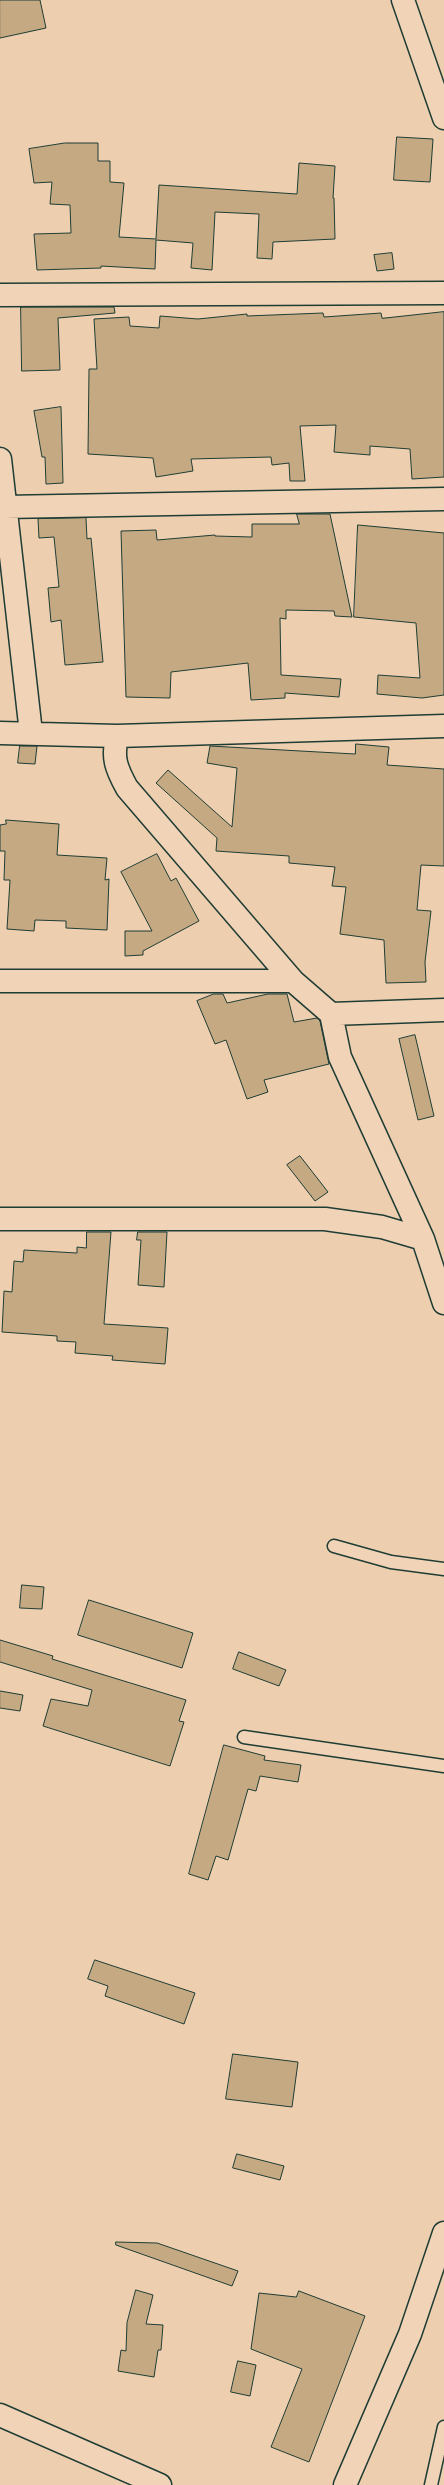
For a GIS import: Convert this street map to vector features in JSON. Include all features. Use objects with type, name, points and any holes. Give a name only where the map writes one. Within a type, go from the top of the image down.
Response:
[{"type":"street","points":[[402,0],[444,118]]},
{"type":"street","points":[[0,295],[444,293]]},
{"type":"street","points":[[0,459],[31,733]]},
{"type":"street","points":[[5,507],[444,499]]},
{"type":"street","points":[[0,733],[117,736],[444,726]]},
{"type":"street","points":[[117,736],[113,753],[118,773],[127,788],[293,981],[331,1014],[340,1057],[423,1239],[438,1266],[444,1303]]},
{"type":"street","points":[[0,981],[293,981]]},
{"type":"street","points":[[331,1014],[444,1010]]},
{"type":"street","points":[[0,1219],[325,1219],[382,1228],[423,1239]]},
{"type":"street","points":[[345,2485],[410,2334],[444,2233]]},
{"type":"street","points":[[0,2415],[131,2479],[160,2485]]},
{"type":"lane","points":[[334,1546],[391,1562],[444,1568]]},
{"type":"lane","points":[[244,1737],[444,1766]]},
{"type":"lane","points":[[431,2485],[444,2427]]},
{"type":"building","points":[[0,0],[40,0],[46,28],[0,38]]},
{"type":"building","points":[[397,137],[433,139],[430,182],[394,180]]},
{"type":"building","points":[[65,143],[98,143],[98,161],[110,161],[110,182],[124,183],[119,237],[156,239],[159,185],[297,194],[299,163],[335,166],[333,198],[335,239],[273,242],[272,259],[257,258],[259,214],[215,212],[212,270],[191,268],[193,243],[156,240],[155,269],[101,266],[101,268],[37,270],[34,234],[71,233],[70,205],[50,204],[52,182],[34,183],[29,149]]},
{"type":"building","points":[[392,253],[394,269],[377,271],[374,255]]},
{"type":"building","points":[[21,307],[114,307],[115,313],[58,318],[60,370],[22,371]]},
{"type":"building","points":[[444,312],[444,477],[412,479],[410,449],[370,446],[370,455],[334,452],[336,425],[300,426],[305,481],[290,481],[289,463],[272,465],[271,457],[191,459],[193,471],[156,477],[153,458],[88,454],[89,369],[97,369],[94,319],[129,317],[130,326],[159,328],[160,316],[198,319],[247,314],[247,316],[323,313],[324,317],[381,313],[382,318]]},
{"type":"building","points":[[61,407],[63,483],[46,484],[45,457],[42,457],[34,411]]},
{"type":"building","points":[[297,514],[330,514],[352,617],[335,616],[334,611],[286,610],[286,619],[280,618],[281,675],[341,679],[339,697],[285,693],[285,698],[251,700],[248,663],[171,672],[170,698],[126,697],[121,531],[156,530],[157,540],[215,535],[252,537],[252,524],[299,524]]},
{"type":"building","points":[[86,518],[87,539],[91,538],[103,662],[65,665],[61,620],[51,622],[48,588],[59,587],[54,537],[39,538],[38,519]]},
{"type":"building","points":[[358,525],[444,533],[444,695],[422,698],[377,694],[378,675],[420,678],[416,623],[354,617]]},
{"type":"building","points":[[356,744],[389,747],[387,765],[444,769],[444,866],[421,865],[417,910],[431,911],[425,962],[426,982],[386,983],[384,940],[340,934],[346,887],[332,886],[335,867],[289,863],[289,856],[216,851],[217,838],[156,783],[168,770],[232,827],[237,768],[207,763],[210,746],[355,754]]},
{"type":"building","points":[[20,746],[37,746],[35,764],[18,763]]},
{"type":"building","points":[[6,820],[59,824],[57,855],[107,858],[105,880],[109,879],[107,930],[66,928],[66,921],[35,920],[34,931],[7,929],[10,880],[4,880],[5,851],[0,851],[0,825],[6,824]]},
{"type":"building","points":[[157,854],[171,881],[176,878],[199,921],[143,951],[143,955],[125,956],[125,931],[152,931],[121,872]]},
{"type":"building","points":[[214,994],[223,994],[227,1003],[268,994],[287,994],[294,1022],[317,1018],[320,1021],[329,1064],[264,1080],[268,1092],[247,1099],[226,1040],[215,1044],[197,1001]]},
{"type":"building","points":[[415,1035],[434,1116],[418,1120],[399,1039]]},
{"type":"building","points":[[300,1156],[328,1192],[315,1201],[287,1165]]},
{"type":"building","points":[[87,1232],[111,1232],[104,1324],[168,1328],[165,1364],[112,1360],[113,1356],[75,1353],[76,1342],[57,1341],[57,1336],[2,1332],[4,1291],[12,1292],[14,1261],[23,1262],[24,1250],[77,1253],[77,1247],[86,1248]]},
{"type":"building","points":[[138,1232],[167,1232],[164,1287],[138,1285],[141,1240],[137,1240]]},
{"type":"building","points":[[22,1585],[44,1587],[42,1609],[20,1608]]},
{"type":"building","points":[[89,1600],[193,1633],[182,1668],[78,1635]]},
{"type":"building","points":[[0,1640],[53,1656],[52,1659],[186,1700],[179,1721],[184,1722],[170,1766],[43,1726],[51,1699],[88,1706],[92,1690],[0,1662]]},
{"type":"building","points":[[239,1652],[286,1670],[279,1686],[233,1669]]},
{"type":"building","points":[[0,1691],[23,1695],[20,1711],[0,1708]]},
{"type":"building","points":[[224,1745],[265,1756],[264,1760],[301,1765],[298,1782],[260,1776],[256,1791],[248,1789],[228,1860],[216,1856],[208,1880],[189,1874]]},
{"type":"building","points":[[95,1960],[195,1993],[184,2024],[105,1996],[108,1986],[88,1979]]},
{"type":"building","points":[[233,2054],[298,2062],[292,2107],[226,2099]]},
{"type":"building","points":[[237,2154],[284,2166],[280,2180],[233,2168]]},
{"type":"building","points":[[116,2242],[157,2243],[238,2271],[232,2286],[116,2245]]},
{"type":"building","points":[[136,2290],[153,2295],[146,2324],[163,2325],[161,2350],[158,2350],[154,2377],[118,2371],[121,2350],[126,2351],[127,2323]]},
{"type":"building","points":[[299,2291],[365,2316],[309,2462],[271,2447],[302,2369],[251,2349],[259,2293],[296,2297]]},
{"type":"building","points":[[238,2361],[256,2365],[250,2396],[231,2392]]}]
